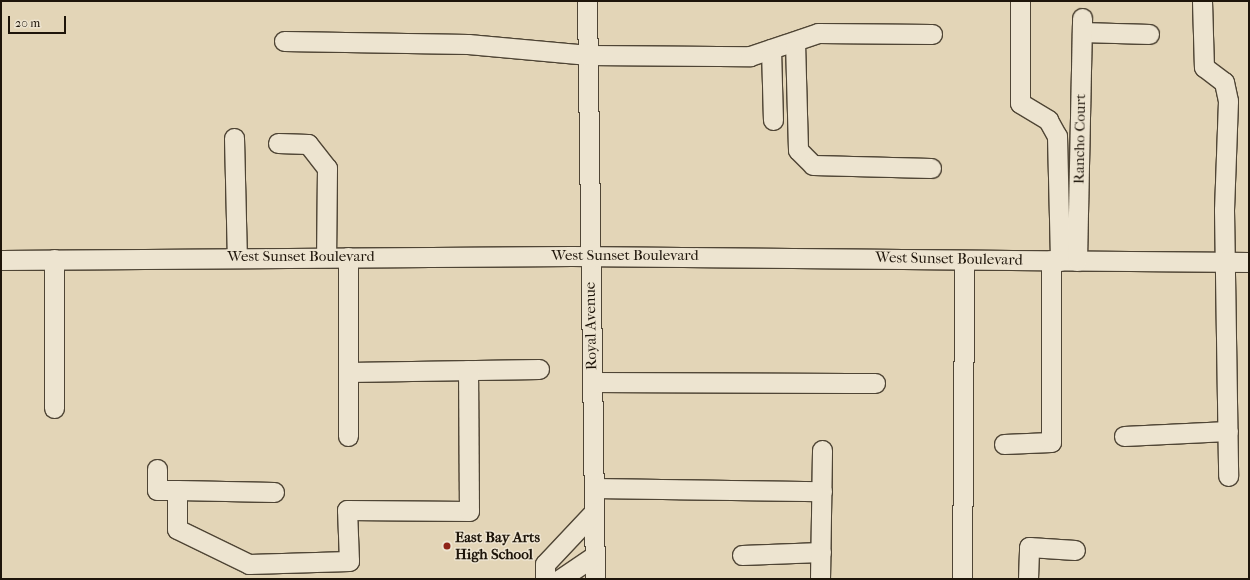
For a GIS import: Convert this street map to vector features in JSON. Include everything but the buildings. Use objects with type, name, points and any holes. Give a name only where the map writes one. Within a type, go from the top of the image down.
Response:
[{"type":"street","name":"Royal Avenue","points":[[587,1],[595,579]]},
{"type":"street","points":[[1004,444],[1051,442],[1063,261],[1057,136],[1048,120],[1020,103],[1020,1]]},
{"type":"street","points":[[1202,1],[1204,67],[1224,82],[1228,101],[1225,262],[1228,476]]},
{"type":"street","name":"Rancho Court","points":[[1063,261],[1082,25],[1150,34]]},
{"type":"street","points":[[284,41],[468,44],[588,55],[750,56],[818,34],[932,34]]},
{"type":"street","points":[[795,42],[798,150],[813,165],[931,168]]},
{"type":"street","points":[[771,49],[773,120]]},
{"type":"street","points":[[234,138],[237,258]]},
{"type":"street","points":[[278,143],[308,144],[327,168],[326,257]]},
{"type":"street","name":"West Sunset Boulevard","points":[[1,260],[590,256],[1249,262]]},
{"type":"street","points":[[348,257],[348,436]]},
{"type":"street","points":[[54,259],[54,408]]},
{"type":"street","points":[[962,579],[964,260]]},
{"type":"street","points":[[348,372],[539,369]]},
{"type":"street","points":[[177,490],[177,529],[249,564],[349,561],[347,510],[470,511],[468,370]]},
{"type":"street","points":[[592,382],[875,383]]},
{"type":"street","points":[[1124,436],[1228,431]]},
{"type":"street","points":[[820,579],[822,450]]},
{"type":"street","points":[[157,470],[157,490],[274,492]]},
{"type":"street","points":[[594,488],[822,491]]},
{"type":"street","points":[[545,579],[545,564],[594,512]]},
{"type":"street","points":[[1028,579],[1029,547],[1075,550]]},
{"type":"street","points":[[742,555],[821,552]]},
{"type":"street","points":[[560,579],[594,556]]},
{"type":"place","name":"East Bay Arts High School","points":[[447,546]]}]
